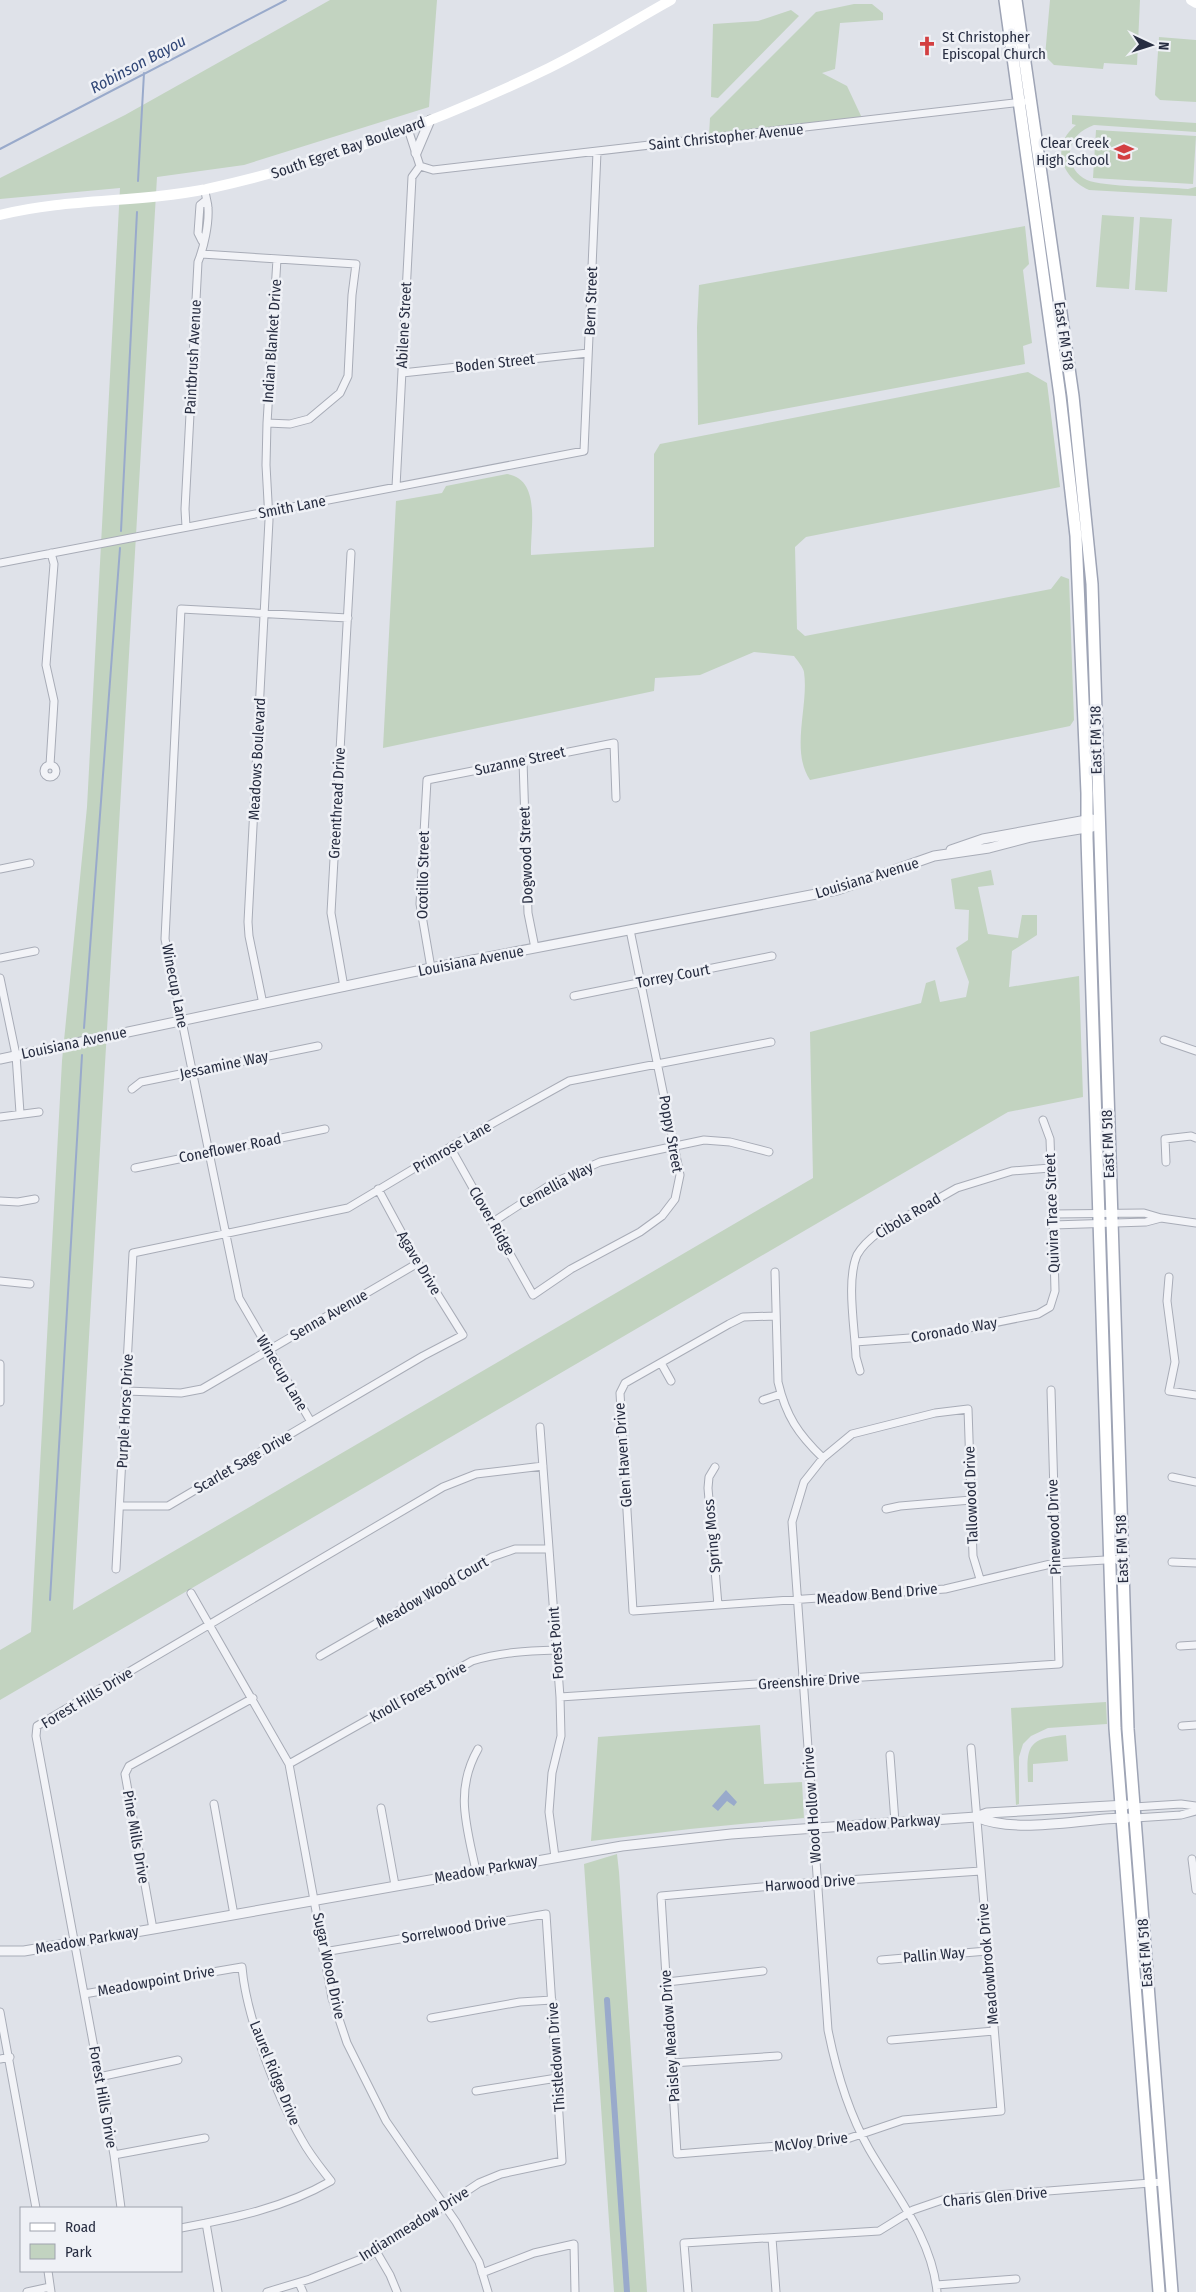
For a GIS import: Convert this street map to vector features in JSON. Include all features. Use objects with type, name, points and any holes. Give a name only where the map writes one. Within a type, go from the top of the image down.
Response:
[{"type":"main road","name":"South Egret Bay Boulevard","points":[[0,215],[87,202],[204,189],[273,174],[408,129],[550,68],[671,0]]},
{"type":"main road","name":"East FM 518","points":[[1004,0],[1060,396],[1076,536],[1083,699],[1093,823]]},
{"type":"main road","name":"East FM 518","points":[[1016,0],[1060,301],[1092,584],[1095,699],[1093,823],[1099,1217],[1108,1560],[1121,1804],[1159,2292]]},
{"type":"main road","points":[[1191,0],[1196,3]]},
{"type":"main road","points":[[1027,168],[1041,165]]},
{"type":"main road","points":[[1047,305],[1060,301]]},
{"type":"main road","points":[[1060,396],[1072,396]]},
{"type":"main road","points":[[1068,467],[1080,467]]},
{"type":"main road","points":[[1078,585],[1092,584]]},
{"type":"main road","points":[[1083,699],[1095,699]]},
{"type":"main road","name":"East FM 518","points":[[1096,942],[1111,1217],[1128,1729],[1172,2292]]},
{"type":"main road","points":[[1139,2041],[1152,2038]]},
{"type":"street","name":"Saint Christopher Avenue","points":[[420,166],[433,170],[1031,102]]},
{"type":"street","points":[[416,153],[430,120]]},
{"type":"street","points":[[408,129],[420,166]]},
{"type":"street","name":"Bern Street","points":[[584,451],[597,152]]},
{"type":"street","name":"Abilene Street","points":[[396,486],[412,177],[420,166]]},
{"type":"street","name":"Paintbrush Avenue","points":[[186,526],[184,509],[198,262],[202,241],[206,234],[208,206],[205,201],[204,189]]},
{"type":"street","name":"Indian Blanket Drive","points":[[201,254],[356,264],[352,295],[348,376],[340,393],[309,419],[290,424],[267,423]]},
{"type":"street","name":"Indian Blanket Drive","points":[[267,512],[267,423],[277,259]]},
{"type":"street","name":"Boden Street","points":[[402,373],[588,353]]},
{"type":"street","name":"Smith Lane","points":[[0,563],[51,557],[186,526],[584,451]]},
{"type":"street","name":"Meadows Boulevard","points":[[262,1004],[248,922],[269,520],[267,512]]},
{"type":"street","name":"Greenthread Drive","points":[[344,987],[331,913],[351,553]]},
{"type":"street","points":[[50,765],[54,701],[46,665],[54,564],[51,557]]},
{"type":"street","name":"Winecup Lane","points":[[264,614],[181,609],[164,929],[239,1298],[311,1422]]},
{"type":"street","points":[[264,614],[348,618]]},
{"type":"street","name":"Suzanne Street","points":[[427,780],[614,743],[616,798]]},
{"type":"street","name":"Dogwood Street","points":[[523,761],[528,913],[535,948]]},
{"type":"street","name":"Ocotillo Street","points":[[427,780],[420,904],[430,968]]},
{"type":"street","name":"Louisiana Avenue","points":[[0,1059],[430,968],[837,890],[940,856],[989,848],[1093,823]]},
{"type":"street","points":[[0,870],[30,863]]},
{"type":"street","name":"Poppy Street","points":[[533,1295],[550,1282],[640,1232],[662,1216],[675,1198],[680,1175],[676,1148],[630,930]]},
{"type":"street","points":[[0,958],[35,950]]},
{"type":"street","name":"Torrey Court","points":[[574,996],[772,956]]},
{"type":"street","points":[[0,978],[16,1055],[20,1113]]},
{"type":"street","points":[[1164,1040],[1196,1051]]},
{"type":"street","name":"Primrose Lane","points":[[133,1253],[348,1208],[450,1147],[569,1081],[771,1042]]},
{"type":"street","name":"Jessamine Way","points":[[132,1089],[141,1082],[318,1046]]},
{"type":"street","points":[[0,1117],[40,1112]]},
{"type":"street","name":"Quivira Trace Street","points":[[1043,1120],[1050,1139],[1053,1214],[1054,1291],[1050,1307]]},
{"type":"street","name":"Coneflower Road","points":[[135,1168],[325,1129]]},
{"type":"street","points":[[1166,1162],[1165,1139],[1191,1136],[1196,1138]]},
{"type":"street","name":"Cemellia Way","points":[[493,1222],[553,1183],[600,1162],[676,1148],[704,1140],[730,1142],[769,1152]]},
{"type":"street","name":"Clover Ridge","points":[[450,1147],[533,1295]]},
{"type":"street","name":"Cibola Road","points":[[860,1371],[856,1357],[853,1270],[858,1254],[867,1241],[878,1232],[957,1188],[1012,1172],[1050,1168]]},
{"type":"street","name":"Agave Drive","points":[[378,1190],[418,1263],[462,1335]]},
{"type":"street","points":[[0,1201],[18,1202],[35,1198]]},
{"type":"street","points":[[1053,1214],[1111,1217],[1144,1213],[1161,1218],[1196,1223]]},
{"type":"street","points":[[1053,1225],[1099,1217],[1146,1222],[1161,1218]]},
{"type":"street","name":"Purple Horse Drive","points":[[116,1569],[121,1506],[133,1253]]},
{"type":"street","name":"Senna Avenue","points":[[126,1391],[193,1391],[212,1384],[418,1263]]},
{"type":"street","points":[[775,1272],[778,1382],[781,1394],[790,1421],[823,1458]]},
{"type":"street","points":[[1169,1277],[1167,1301],[1175,1362],[1169,1390],[1196,1395]]},
{"type":"street","points":[[0,1281],[30,1284]]},
{"type":"street","name":"Coronado Way","points":[[855,1342],[924,1337],[1038,1314],[1050,1307]]},
{"type":"street","name":"Glen Haven Drive","points":[[633,1607],[620,1393],[625,1383],[743,1317],[776,1316]]},
{"type":"street","name":"Scarlet Sage Drive","points":[[121,1506],[168,1506],[462,1335]]},
{"type":"street","points":[[660,1363],[670,1381]]},
{"type":"street","points":[[0,1402],[1,1365]]},
{"type":"street","name":"Pinewood Drive","points":[[1051,1390],[1059,1664]]},
{"type":"street","points":[[764,1400],[781,1394]]},
{"type":"street","name":"Wood Hollow Drive","points":[[937,2288],[925,2243],[862,2135],[838,2072],[828,2030],[792,1522],[804,1482],[823,1458],[852,1434],[935,1413],[968,1409]]},
{"type":"street","name":"Tallowood Drive","points":[[968,1409],[973,1556],[980,1580]]},
{"type":"street","name":"Forest Point","points":[[540,1427],[560,1698],[561,1736],[552,1773],[549,1812],[555,1857]]},
{"type":"street","name":"Forest Hills Drive","points":[[121,2207],[114,2155],[36,1736],[37,1726],[443,1487],[476,1474],[543,1466]]},
{"type":"street","name":"Spring Moss","points":[[715,1467],[709,1477],[708,1488],[718,1606]]},
{"type":"street","points":[[1172,1477],[1196,1482]]},
{"type":"street","points":[[886,1510],[900,1506],[971,1500]]},
{"type":"street","name":"Meadow Wood Court","points":[[320,1656],[492,1557],[515,1549],[549,1549]]},
{"type":"street","name":"Meadow Bend Drive","points":[[633,1607],[633,1611],[945,1589],[1055,1563],[1122,1559]]},
{"type":"street","points":[[1172,1562],[1196,1563]]},
{"type":"street","name":"Sugar Wood Drive","points":[[192,1593],[289,1764],[332,1998],[347,2043],[386,2121],[445,2206],[479,2262],[488,2292]]},
{"type":"street","points":[[1180,1646],[1196,1645]]},
{"type":"street","name":"Knoll Forest Drive","points":[[289,1764],[472,1661],[514,1651],[557,1650]]},
{"type":"street","name":"Greenshire Drive","points":[[560,1698],[1059,1664]]},
{"type":"street","name":"Pine Mills Drive","points":[[153,1929],[125,1774],[129,1766],[253,1698]]},
{"type":"street","points":[[1182,1726],[1196,1726]]},
{"type":"street","name":"Meadowbrook Drive","points":[[971,1748],[1001,2111]]},
{"type":"street","points":[[476,1871],[463,1796],[466,1774],[478,1749]]},
{"type":"street","points":[[890,1755],[895,1822]]},
{"type":"street","points":[[214,1804],[234,1914]]},
{"type":"street","name":"Meadow Parkway","points":[[0,1951],[24,1951],[555,1857],[688,1838],[976,1817],[988,1813],[1121,1804],[1134,1812]]},
{"type":"street","points":[[1134,1812],[1181,1804],[1196,1806]]},
{"type":"street","points":[[381,1808],[395,1885]]},
{"type":"street","points":[[1134,1812],[1181,1815],[1196,1811]]},
{"type":"street","name":"Meadow Parkway","points":[[976,1817],[987,1822],[1022,1825],[1122,1818],[1134,1812]]},
{"type":"street","points":[[1192,1859],[1196,1890]]},
{"type":"street","name":"Harwood Drive","points":[[662,1917],[661,1896],[817,1882],[981,1871]]},
{"type":"street","name":"Sorrelwood Drive","points":[[324,1952],[546,1914],[549,1953]]},
{"type":"street","name":"Paisley Meadow Drive","points":[[662,1917],[677,2154]]},
{"type":"street","name":"Pallin Way","points":[[881,1960],[987,1951]]},
{"type":"street","name":"Thistledown Drive","points":[[549,1953],[562,2161]]},
{"type":"street","name":"Laurel Ridge Drive","points":[[206,2223],[284,2204],[331,2181],[302,2140],[260,2041],[249,2007],[242,1967],[228,1969]]},
{"type":"street","name":"Meadowpoint Drive","points":[[84,1994],[228,1969]]},
{"type":"street","points":[[667,1982],[763,1971]]},
{"type":"street","points":[[431,2018],[520,2002],[552,2000]]},
{"type":"street","points":[[0,2012],[10,2057],[36,2207]]},
{"type":"street","points":[[891,2040],[994,2031]]},
{"type":"street","points":[[672,2063],[778,2056]]},
{"type":"street","points":[[0,2059],[10,2057]]},
{"type":"street","points":[[99,2077],[178,2060]]},
{"type":"street","points":[[476,2091],[557,2078]]},
{"type":"street","name":"McVoy Drive","points":[[677,2154],[840,2142],[903,2120],[1001,2111]]},
{"type":"street","points":[[114,2155],[205,2138]]},
{"type":"street","name":"Indianmeadow Drive","points":[[267,2292],[300,2282],[376,2251],[479,2182],[491,2177],[562,2161]]},
{"type":"street","name":"Charis Glen Drive","points":[[688,2292],[684,2244],[879,2230],[908,2213],[946,2199],[1163,2182]]},
{"type":"street","points":[[182,2228],[206,2223],[218,2292]]},
{"type":"street","points":[[772,2238],[776,2292]]},
{"type":"street","points":[[482,2273],[534,2253],[574,2244],[576,2292]]},
{"type":"street","points":[[376,2251],[390,2275],[397,2292]]},
{"type":"street","points":[[27,2292],[51,2289],[48,2272]]},
{"type":"street","points":[[937,2288],[1016,2279]]},
{"type":"street","points":[[300,2282],[303,2292]]},
{"type":"green space","points":[[330,0],[437,0],[429,107],[244,165],[157,177],[73,1610],[813,1178],[810,1032],[921,1003],[926,983],[935,980],[940,1002],[966,997],[969,982],[956,948],[968,940],[969,910],[955,909],[951,879],[991,870],[994,885],[978,887],[988,934],[1018,938],[1022,915],[1037,915],[1037,935],[1012,951],[1009,987],[1079,976],[1083,1097],[1008,1112],[0,1700],[0,1650],[31,1632],[62,1061],[87,807],[120,188],[0,199],[0,178],[125,115]]},
{"type":"green space","points":[[1050,0],[1140,0],[1137,65],[1104,63],[1103,69],[1054,65],[1045,56]]},
{"type":"green space","points":[[854,4],[872,4],[883,13],[883,20],[840,23],[835,69],[822,73],[847,86],[862,118],[709,135],[710,118],[816,12]]},
{"type":"green space","points":[[791,10],[799,16],[718,98],[711,97],[713,24],[758,21]]},
{"type":"green space","points":[[1159,37],[1196,40],[1196,102],[1160,100],[1155,95]]},
{"type":"green space","points":[[1072,115],[1196,123],[1196,132],[1094,125],[1085,129],[1075,138],[1070,156],[1074,169],[1087,180],[1120,185],[1188,189],[1196,187],[1196,196],[1089,190],[1079,184],[1066,169],[1061,151],[1068,133],[1076,125],[1072,124]]},
{"type":"green space","points":[[1096,130],[1196,136],[1193,184],[1093,178]]},
{"type":"green space","points":[[1102,215],[1134,217],[1129,289],[1096,287]]},
{"type":"green space","points":[[1140,217],[1172,219],[1167,292],[1135,290]]},
{"type":"green space","points":[[1025,226],[1029,264],[1023,270],[1032,343],[1023,346],[1025,364],[698,425],[697,327],[699,285]]},
{"type":"green space","points":[[1028,372],[1047,383],[1060,487],[806,537],[795,547],[797,629],[805,636],[1051,589],[1061,576],[1069,579],[1074,720],[1070,726],[810,780],[804,768],[801,755],[804,672],[794,656],[754,652],[700,675],[655,678],[654,691],[383,748],[396,501],[442,493],[446,486],[507,474],[518,478],[525,485],[530,495],[532,507],[531,555],[654,547],[654,454],[660,444]]},
{"type":"green space","points":[[1106,1702],[1107,1724],[1048,1728],[1031,1736],[1023,1744],[1019,1757],[1019,1804],[1016,1805],[1011,1708]]},
{"type":"green space","points":[[760,1725],[764,1784],[802,1782],[804,1818],[591,1841],[598,1737]]},
{"type":"green space","points":[[1066,1735],[1068,1761],[1033,1764],[1033,1782],[1028,1782],[1028,1760],[1032,1746],[1053,1736]]},
{"type":"green space","points":[[617,1854],[647,2292],[614,2292],[584,1864]]},
{"type":"water","points":[[726,1790],[737,1802],[734,1806],[727,1801],[718,1811],[712,1806]]},
{"type":"waterway","name":"Robinson Bayou","points":[[0,149],[286,0]]},
{"type":"waterway","points":[[138,181],[144,73]]},
{"type":"waterway","points":[[121,531],[137,212]]},
{"type":"waterway","points":[[84,1028],[120,548]]},
{"type":"waterway","points":[[50,1600],[82,1055]]},
{"type":"waterway","points":[[607,2000],[627,2292]]},
{"type":"place","name":"St Christopher Episcopal Church","points":[[927,46]]},
{"type":"place","name":"Clear Creek High School","points":[[1124,152]]}]
